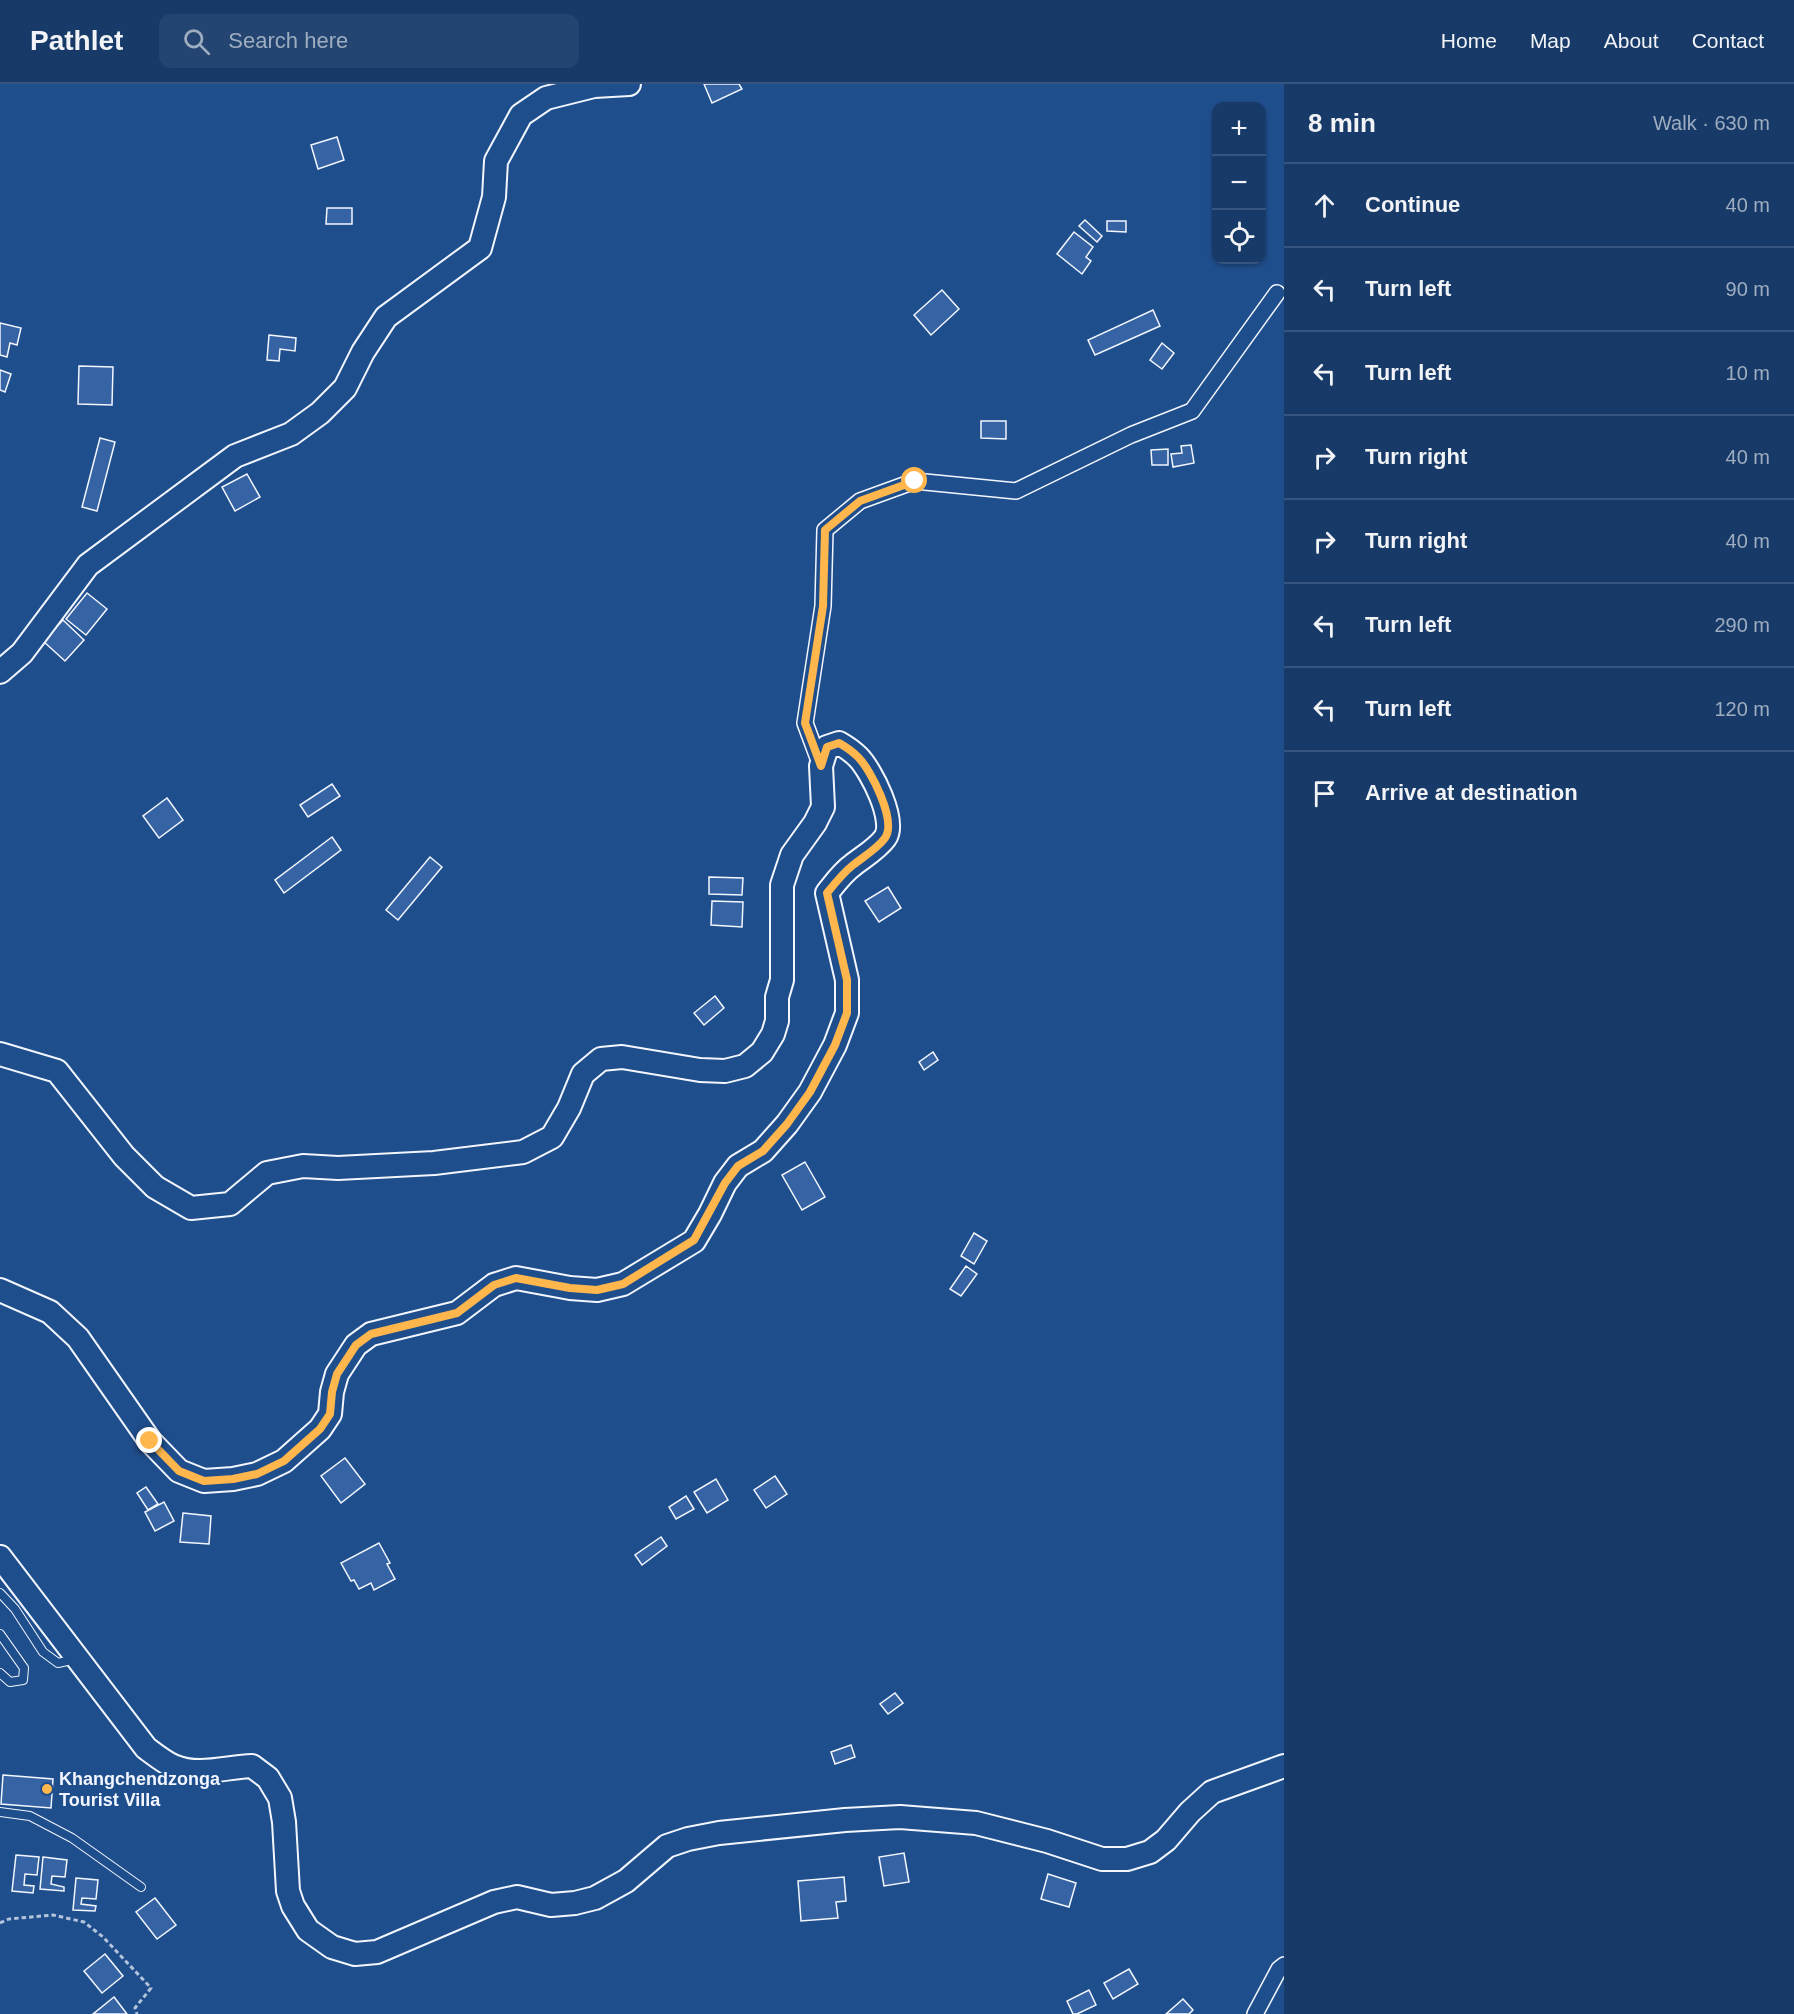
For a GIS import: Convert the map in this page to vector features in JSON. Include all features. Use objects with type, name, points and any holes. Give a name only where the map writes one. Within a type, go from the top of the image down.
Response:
[{"type":"street","points":[[0,672],[22,653],[88,565],[235,456],[291,434],[321,413],[345,388],[363,352],[386,317],[480,248],[494,196],[496,161],[521,115],[546,98],[594,86],[629,84]]},
{"type":"street","points":[[0,1054],[57,1071],[124,1156],[155,1186],[191,1208],[230,1204],[267,1173],[303,1166],[338,1168],[434,1163],[523,1152],[552,1137],[569,1108],[583,1074],[601,1059],[622,1057],[700,1070],[725,1071],[745,1066],[762,1052],[777,1021],[777,997],[782,980],[782,885],[792,855],[824,807],[821,766],[805,723],[823,606],[825,530],[860,501],[915,481],[1016,491],[1131,435],[1192,411],[1277,293]]},
{"type":"street","points":[[0,1290],[50,1312],[78,1338],[150,1441],[179,1471],[204,1481],[233,1479],[257,1474],[284,1461],[304,1445],[320,1429],[330,1414],[332,1392],[337,1374],[356,1345],[371,1334],[457,1313],[494,1285],[516,1278],[570,1288],[597,1290],[623,1284],[657,1264],[694,1240],[725,1183],[738,1166],[763,1151],[787,1124],[810,1092],[835,1045],[847,1013],[847,980],[827,893],[850,867],[886,836],[888,823],[883,801],[871,775],[854,753],[839,743],[827,747],[821,766]]},
{"type":"street","points":[[0,1557],[146,1748],[173,1766],[199,1772],[226,1767],[252,1766],[268,1778],[280,1798],[284,1822],[288,1891],[293,1906],[308,1930],[332,1947],[355,1954],[377,1952],[474,1910],[517,1897],[551,1905],[595,1898],[626,1881],[667,1846],[719,1833],[845,1820],[900,1817],[976,1823],[1047,1841],[1102,1859],[1127,1859],[1150,1852],[1166,1840],[1190,1812],[1212,1792],[1284,1766]]},
{"type":"street","points":[[1255,2014],[1279,1969],[1284,1965]]},
{"type":"lane","points":[[0,1593],[15,1609],[43,1652],[58,1663],[78,1658]]},
{"type":"lane","points":[[0,1634],[24,1668],[23,1680],[10,1682],[0,1673]]},
{"type":"lane","points":[[0,1812],[30,1816],[72,1838],[141,1887]]},
{"type":"path","points":[[0,1923],[9,1918],[52,1915],[84,1922],[103,1937],[151,1988],[135,2008],[137,2014]]},
{"type":"building","points":[[704,84],[739,84],[742,89],[712,103]]},
{"type":"building","points":[[337,137],[344,160],[318,169],[311,145]]},
{"type":"building","points":[[327,208],[352,208],[352,224],[326,224]]},
{"type":"building","points":[[1085,220],[1102,236],[1097,242],[1079,226]]},
{"type":"building","points":[[1107,221],[1126,221],[1126,232],[1107,231]]},
{"type":"building","points":[[1074,232],[1093,247],[1086,257],[1091,261],[1082,274],[1057,254]]},
{"type":"building","points":[[942,290],[959,309],[931,335],[914,315]]},
{"type":"building","points":[[1153,310],[1160,326],[1095,355],[1088,340]]},
{"type":"building","points":[[0,323],[21,328],[17,345],[10,343],[7,357],[0,355]]},
{"type":"building","points":[[269,335],[296,338],[295,351],[280,349],[279,361],[267,360]]},
{"type":"building","points":[[1162,343],[1174,353],[1162,369],[1150,360]]},
{"type":"building","points":[[79,366],[113,367],[112,405],[78,404]]},
{"type":"building","points":[[0,370],[11,374],[5,392],[0,390]]},
{"type":"building","points":[[981,421],[1006,421],[1006,439],[981,438]]},
{"type":"building","points":[[100,438],[115,442],[97,511],[82,507]]},
{"type":"building","points":[[1191,445],[1194,463],[1173,467],[1171,454],[1182,453],[1181,446]]},
{"type":"building","points":[[1168,449],[1168,465],[1152,465],[1151,450]]},
{"type":"building","points":[[247,474],[260,497],[235,511],[222,487]]},
{"type":"building","points":[[87,593],[107,609],[86,635],[66,619]]},
{"type":"building","points":[[63,620],[84,640],[65,661],[43,641]]},
{"type":"building","points":[[332,784],[340,796],[308,817],[300,805]]},
{"type":"building","points":[[167,798],[183,820],[159,838],[143,816]]},
{"type":"building","points":[[332,837],[341,850],[284,893],[275,880]]},
{"type":"building","points":[[430,857],[442,867],[398,920],[386,910]]},
{"type":"building","points":[[709,877],[743,878],[742,895],[709,894]]},
{"type":"building","points":[[888,887],[901,908],[879,922],[865,901]]},
{"type":"building","points":[[712,901],[743,902],[742,927],[711,925]]},
{"type":"building","points":[[715,996],[724,1008],[704,1025],[694,1013]]},
{"type":"building","points":[[933,1052],[938,1060],[924,1070],[919,1062]]},
{"type":"building","points":[[805,1162],[825,1197],[802,1210],[782,1175]]},
{"type":"building","points":[[974,1233],[987,1241],[974,1264],[961,1256]]},
{"type":"building","points":[[966,1266],[977,1274],[961,1296],[950,1289]]},
{"type":"building","points":[[345,1458],[365,1484],[341,1503],[321,1476]]},
{"type":"building","points":[[775,1476],[787,1494],[766,1508],[754,1490]]},
{"type":"building","points":[[716,1479],[728,1500],[707,1513],[694,1492]]},
{"type":"building","points":[[146,1487],[158,1504],[148,1510],[137,1493]]},
{"type":"building","points":[[686,1496],[694,1509],[676,1519],[669,1507]]},
{"type":"building","points":[[164,1502],[174,1521],[155,1531],[145,1512]]},
{"type":"building","points":[[183,1513],[211,1516],[209,1544],[180,1542]]},
{"type":"building","points":[[661,1537],[667,1546],[642,1565],[635,1555]]},
{"type":"building","points":[[379,1543],[390,1563],[387,1564],[395,1579],[374,1590],[371,1583],[359,1589],[354,1580],[351,1581],[341,1563]]},
{"type":"building","points":[[895,1693],[903,1703],[888,1714],[880,1704]]},
{"type":"building","points":[[851,1745],[855,1757],[835,1764],[831,1752]]},
{"type":"building","points":[[3,1775],[53,1779],[51,1808],[1,1804]]},
{"type":"building","points":[[904,1853],[909,1882],[884,1886],[879,1857]]},
{"type":"building","points":[[16,1855],[39,1857],[37,1875],[25,1874],[24,1885],[34,1886],[33,1893],[12,1891]]},
{"type":"building","points":[[43,1857],[67,1860],[65,1877],[52,1876],[51,1884],[64,1887],[64,1891],[40,1889]]},
{"type":"building","points":[[1048,1874],[1076,1883],[1069,1907],[1041,1899]]},
{"type":"building","points":[[844,1877],[846,1901],[836,1902],[838,1918],[801,1921],[798,1881]]},
{"type":"building","points":[[76,1878],[98,1880],[96,1899],[82,1898],[81,1904],[96,1906],[95,1911],[73,1910]]},
{"type":"building","points":[[155,1898],[176,1925],[157,1939],[136,1912]]},
{"type":"building","points":[[105,1954],[123,1976],[102,1993],[84,1971]]},
{"type":"building","points":[[1129,1969],[1138,1984],[1113,1999],[1104,1983]]},
{"type":"building","points":[[1089,1990],[1096,2005],[1073,2014],[1067,2001]]},
{"type":"building","points":[[114,1997],[127,2014],[93,2014]]},
{"type":"building","points":[[1183,1999],[1193,2010],[1189,2014],[1166,2014]]},
{"type":"place","name":"Khangchendzonga Tourist Villa","points":[[47,1789]]},
{"type":"route","points":[[150,1441],[179,1471],[204,1481],[233,1479],[257,1474],[284,1461],[320,1429],[330,1414],[332,1392],[337,1374],[356,1345],[371,1334],[457,1313],[494,1285],[516,1278],[570,1288],[597,1290],[623,1284],[694,1240],[725,1183],[738,1166],[763,1151],[787,1124],[810,1092],[835,1045],[847,1013],[847,980],[827,893],[850,867],[886,836],[888,823],[883,801],[871,775],[859,758],[839,743],[827,747],[821,766],[805,723],[823,606],[825,530],[860,501],[915,481]]}]
